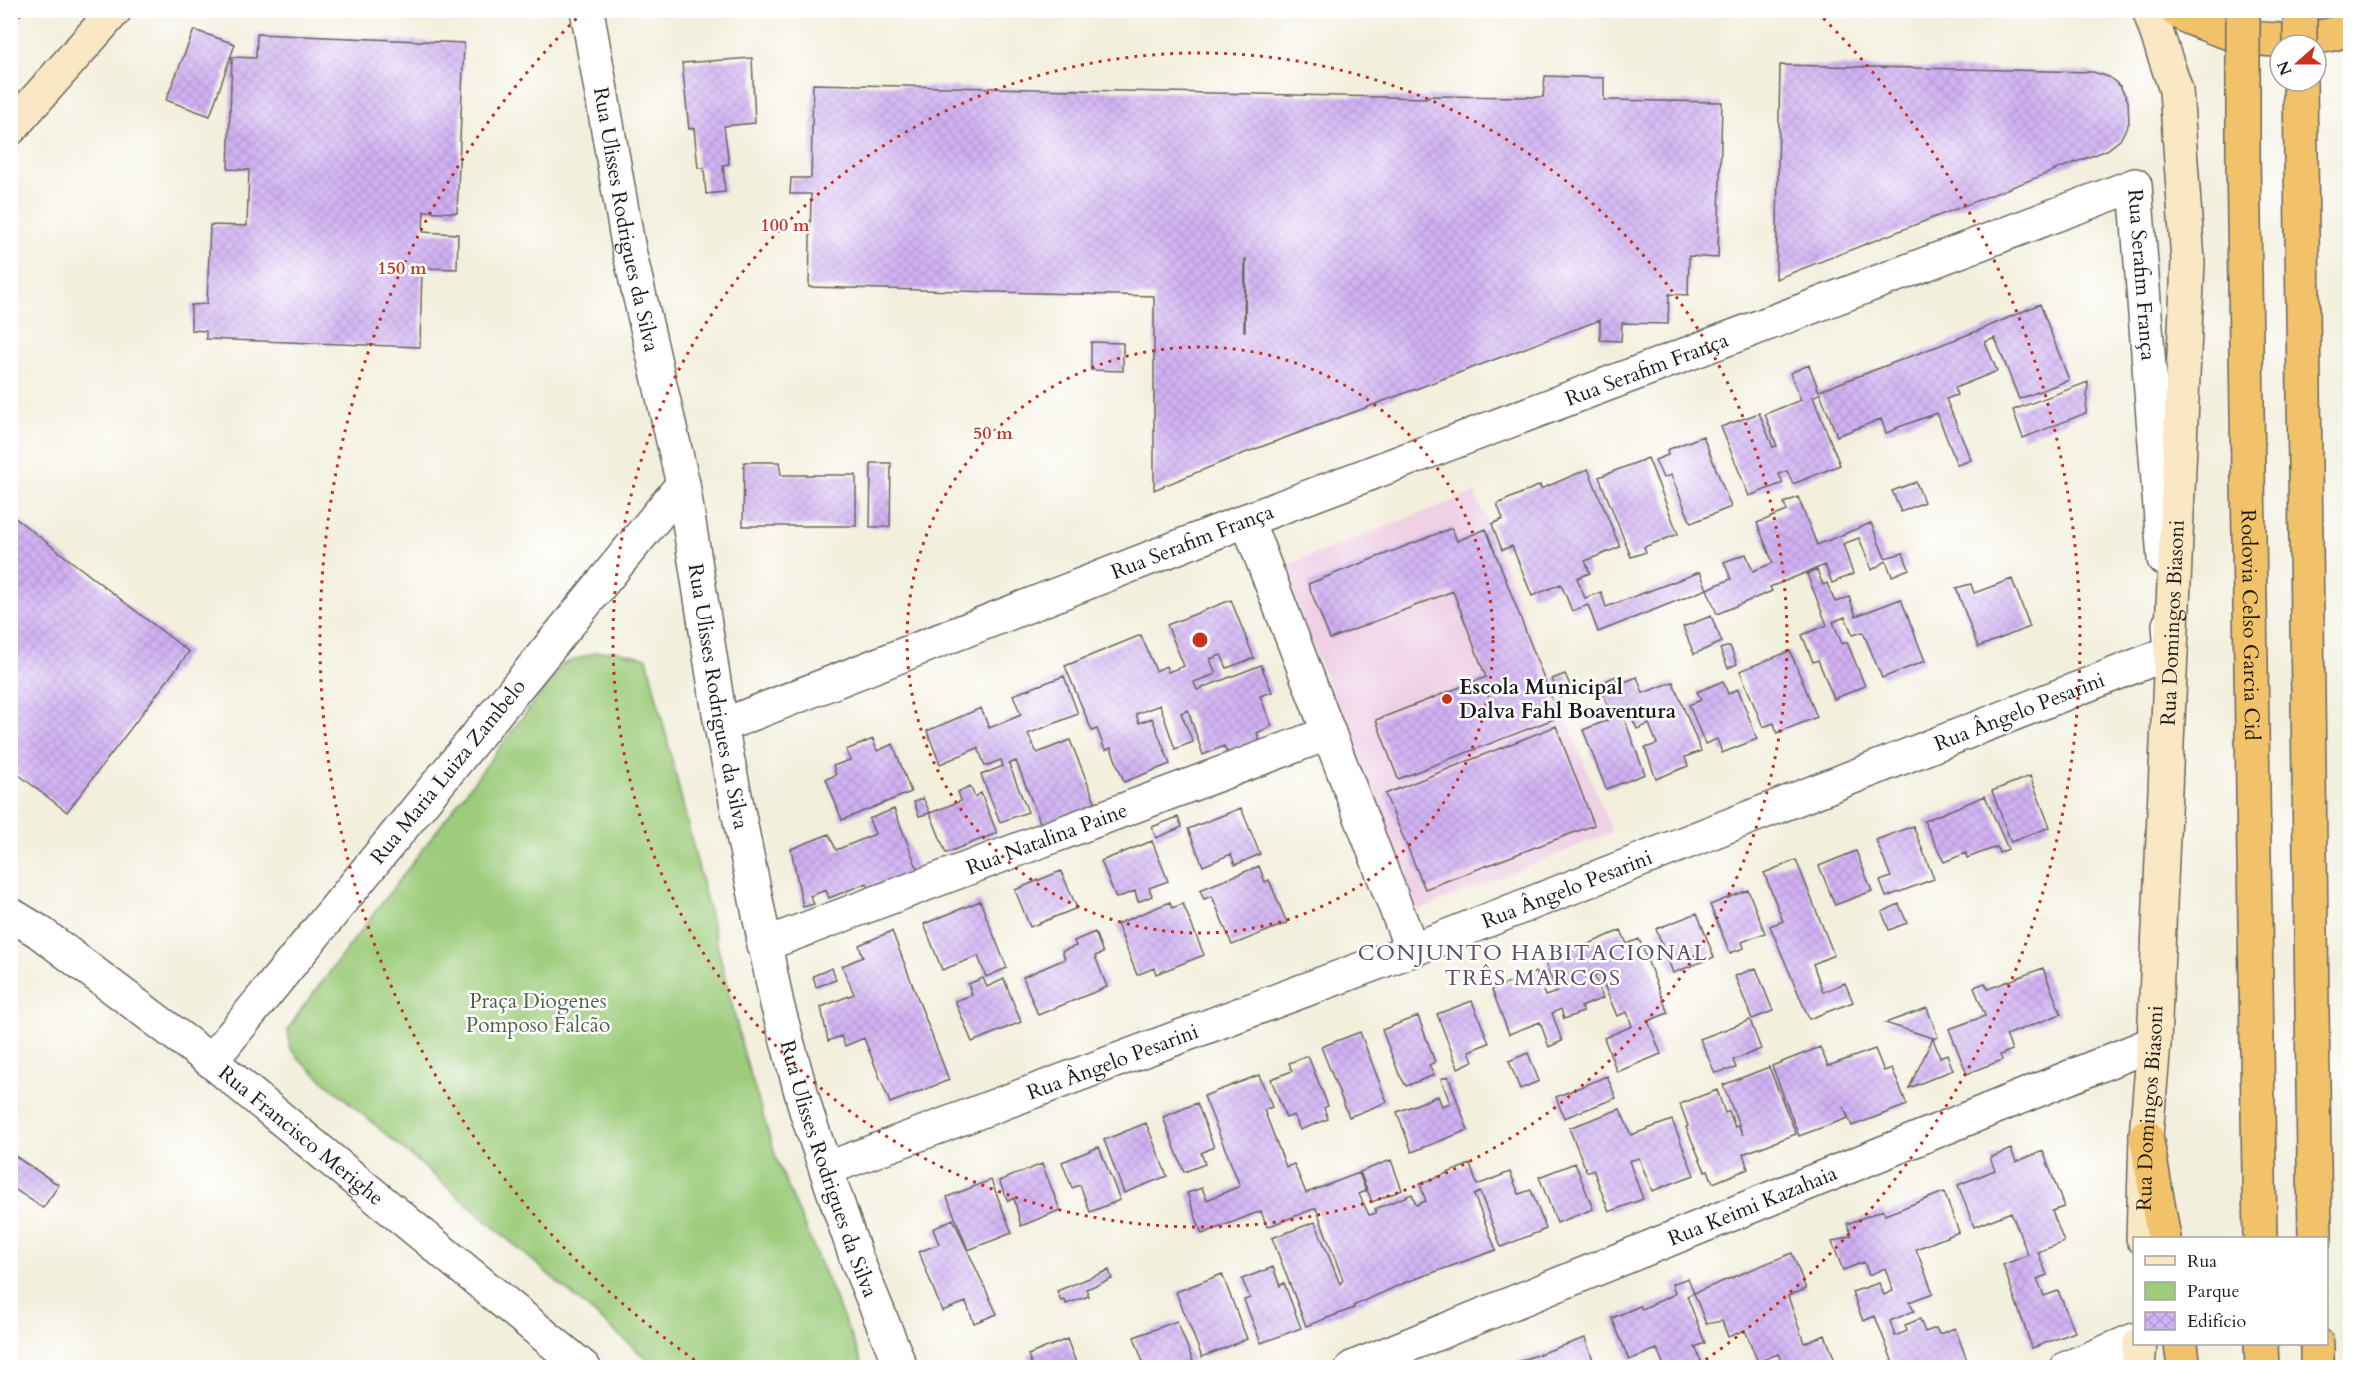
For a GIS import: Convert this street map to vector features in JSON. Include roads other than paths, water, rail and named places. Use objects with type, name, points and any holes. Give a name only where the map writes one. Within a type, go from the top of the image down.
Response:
[{"type":"highway","points":[[2176,10],[2228,34],[2278,41],[2329,36],[2350,29]]},
{"type":"highway","name":"Rodovia Celso Garcia Cid","points":[[2243,10],[2242,155],[2260,1237]]},
{"type":"highway","points":[[2300,10],[2300,33]]},
{"type":"highway","points":[[2301,93],[2315,1237]]},
{"type":"highway","points":[[2146,1136],[2164,1237]]},
{"type":"highway","points":[[2181,1345],[2184,1368]]},
{"type":"highway","points":[[2261,1345],[2262,1368]]},
{"type":"highway","points":[[2317,1345],[2317,1368]]},
{"type":"main road","points":[[10,129],[115,10]]},
{"type":"main road","name":"Rua Domingos Biasoni","points":[[2143,1237],[2146,1136],[2154,1042],[2188,261],[2176,90],[2149,10]]},
{"type":"main road","points":[[2138,1368],[2140,1345]]},
{"type":"street","name":"Rua Ulisses Rodrigues da Silva","points":[[587,10],[629,250],[683,484],[721,726],[764,945],[791,1059],[826,1169],[856,1260],[901,1368]]},
{"type":"street","name":"Rua Serafim França","points":[[721,726],[1247,520],[2135,185],[2171,652]]},
{"type":"street","name":"Rua Maria Luiza Zambelo","points":[[211,1061],[683,484]]},
{"type":"street","points":[[1247,520],[1412,950]]},
{"type":"street","name":"Rua Ângelo Pesarini","points":[[826,1169],[1412,950],[2171,652]]},
{"type":"street","name":"Rua Natalina Paine","points":[[764,945],[1329,733]]},
{"type":"street","name":"Rua Francisco Merighe","points":[[10,914],[38,932],[211,1061],[584,1368]]},
{"type":"street","name":"Rua Keimi Kazahaia","points":[[1352,1368],[2154,1042]]},
{"type":"street","points":[[2067,1368],[2133,1340]]},
{"type":"place","name":"Escola Municipal Dalva Fahl Boaventura","points":[[1447,699]]},
{"type":"district","name":"CONJUNTO HABITACIONAL TRÊS MARCOS","points":[[1533,966]]},
{"type":"park label","name":"Praça Diogenes Pomposo Falcão","points":[[538,1013]]}]
